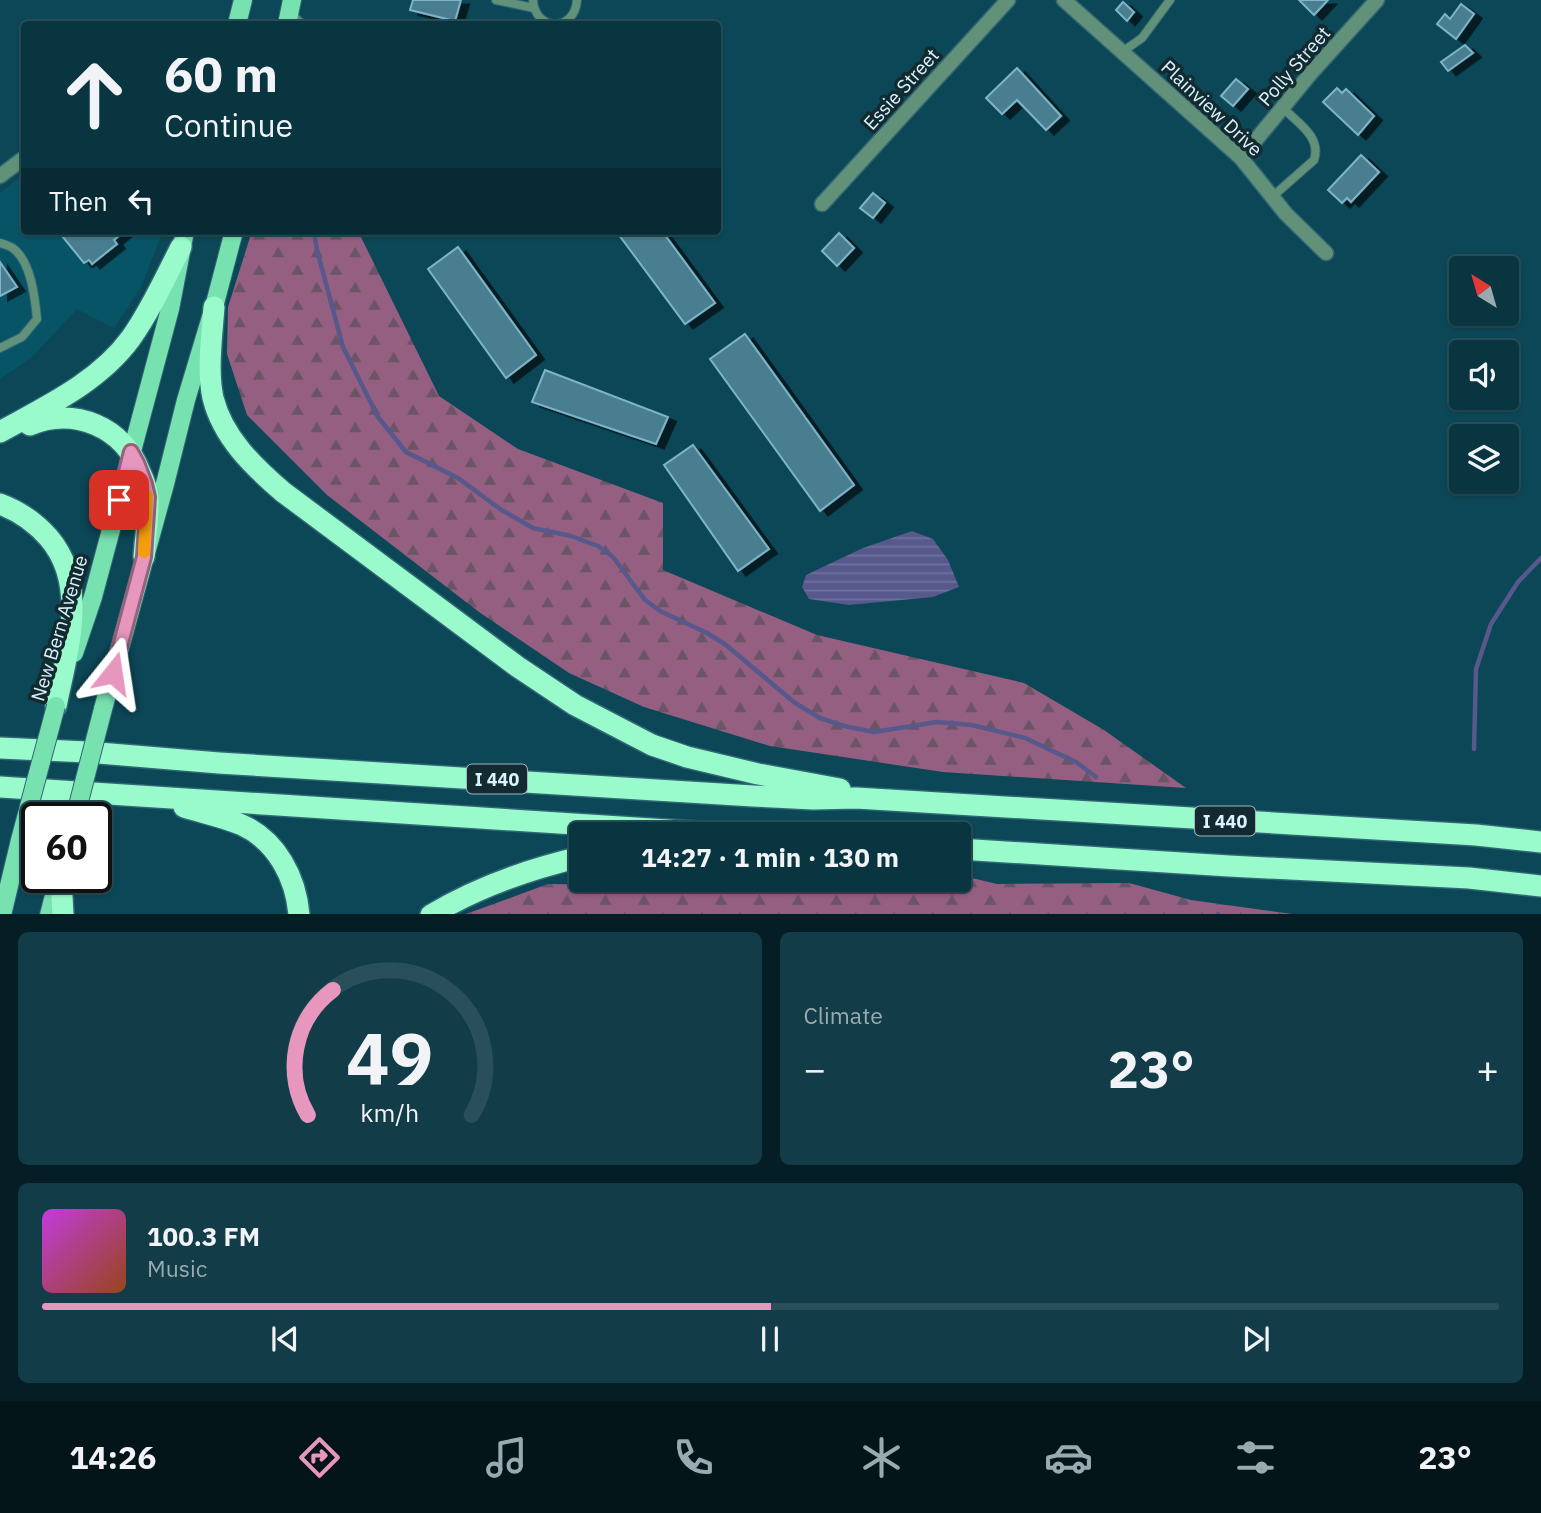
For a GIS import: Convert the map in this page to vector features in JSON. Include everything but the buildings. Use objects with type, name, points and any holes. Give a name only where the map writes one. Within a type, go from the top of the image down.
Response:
[{"type":"highway","points":[[0,432],[71,393],[108,363],[130,340],[145,317],[183,239]]},
{"type":"highway","points":[[214,307],[211,355],[213,397],[218,414],[244,455],[284,492],[518,667],[575,705],[653,745],[687,757],[758,774],[908,802]]},
{"type":"highway","points":[[0,439],[49,419],[76,418],[92,422],[116,437],[131,452],[148,497],[144,557]]},
{"type":"highway","points":[[0,504],[19,512],[42,530],[55,545],[69,575],[72,617],[56,706]]},
{"type":"highway","name":"I 440","points":[[1,748],[752,796],[856,798],[1541,842]]},
{"type":"highway","name":"I 440","points":[[0,787],[569,824]]},
{"type":"highway","points":[[152,797],[225,819],[258,834],[288,869],[299,914]]},
{"type":"highway","name":"I 440","points":[[971,850],[1469,878],[1541,886]]},
{"type":"highway","points":[[433,914],[504,880],[569,860]]},
{"type":"highway","points":[[61,893],[62,914]]},
{"type":"main road","points":[[238,21],[243,0]]},
{"type":"main road","points":[[79,802],[233,235]]},
{"type":"main road","name":"New Bern Avenue","points":[[2,914],[56,706],[93,597],[170,309],[183,239]]},
{"type":"main road","points":[[49,914],[55,893]]},
{"type":"street","name":"Essie Street","points":[[822,204],[1008,0]]},
{"type":"street","name":"Plainview Drive","points":[[1063,0],[1241,158],[1286,214],[1326,253]]},
{"type":"street","name":"Polly Street","points":[[1241,158],[1377,0]]},
{"type":"street","points":[[0,176],[21,160]]},
{"type":"lane","points":[[496,0],[533,4],[536,14],[545,21]]},
{"type":"lane","points":[[566,21],[573,16],[577,0]]},
{"type":"lane","points":[[1122,52],[1142,38],[1170,0]]},
{"type":"lane","points":[[1272,197],[1314,160],[1316,152],[1311,135],[1283,108]]},
{"type":"lane","points":[[0,243],[13,247],[23,261],[34,288],[37,319],[22,337],[0,348]]},
{"type":"shaded area","points":[[21,176],[21,235],[161,235],[141,287],[114,328],[77,309],[32,357],[0,379],[0,193]]},
{"type":"shaded area","points":[[912,531],[933,539],[948,560],[959,587],[933,597],[849,605],[809,599],[802,587],[806,575],[863,548]]},
{"type":"green space","points":[[251,235],[360,235],[439,396],[518,449],[663,503],[663,570],[817,635],[1024,683],[1104,730],[1186,788],[943,772],[770,746],[644,707],[569,673],[479,612],[327,495],[247,415],[227,354],[228,307]]},
{"type":"green space","points":[[971,878],[997,884],[1129,883],[1191,900],[1292,914],[466,914],[548,884],[569,884],[569,892],[971,892]]},
{"type":"waterway","points":[[315,235],[343,347],[378,417],[406,452],[458,478],[500,509],[533,528],[571,536],[598,546],[613,557],[645,600],[660,611],[726,645],[795,703],[820,718],[874,732],[937,722],[972,725],[1025,738],[1076,762],[1096,777]]},
{"type":"waterway","points":[[1474,749],[1476,669],[1491,624],[1518,582],[1541,558]]},
{"type":"slow traffic","points":[[144,552],[147,496]]},
{"type":"route","points":[[113,673],[144,557],[148,497],[131,452],[119,500]]}]
